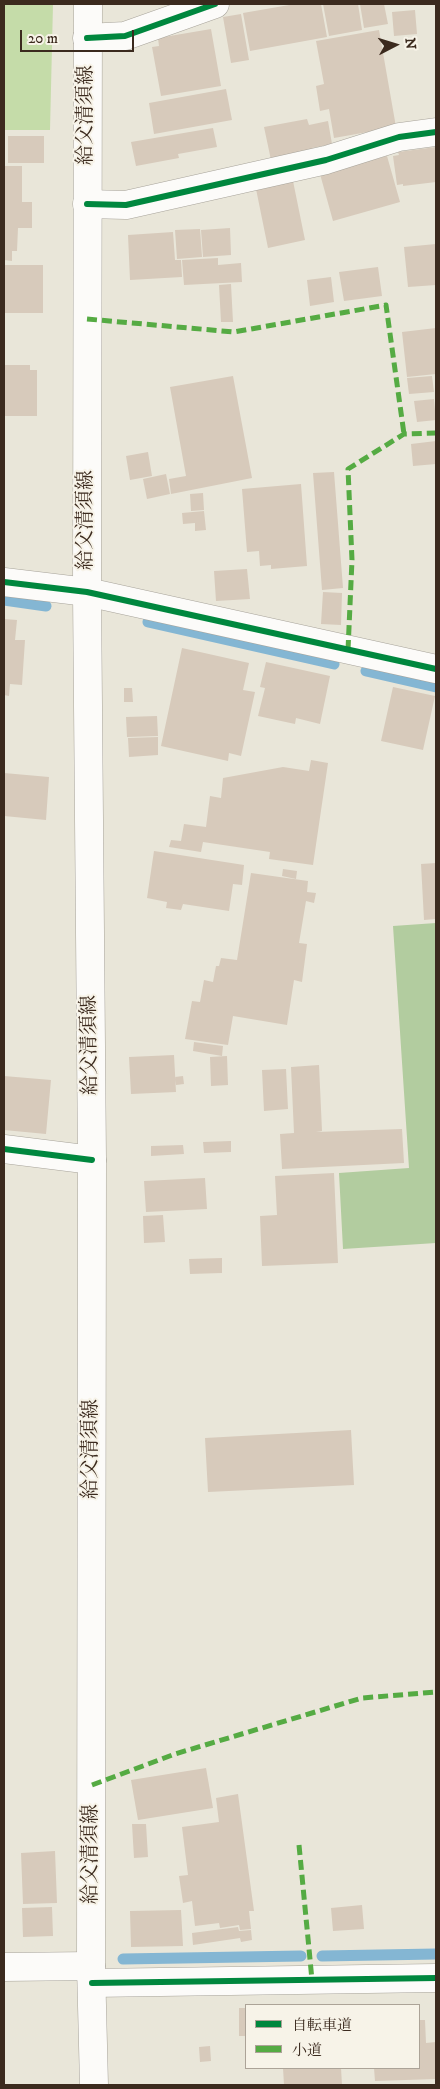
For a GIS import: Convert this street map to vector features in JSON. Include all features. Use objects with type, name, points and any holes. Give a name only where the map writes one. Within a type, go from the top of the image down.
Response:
[{"type":"main road","name":"給父清須線","points":[[88,4],[87,592],[92,1160],[91,1974],[94,2085]]},
{"type":"main road","points":[[87,38],[125,36],[215,4]]},
{"type":"main road","points":[[87,204],[126,205],[326,160],[400,137],[436,132]]},
{"type":"main road","points":[[4,582],[87,592],[436,669]]},
{"type":"main road","points":[[4,1149],[92,1160]]},
{"type":"main road","points":[[4,1967],[91,1974],[436,1978]]},
{"type":"green space","points":[[4,4],[53,4],[50,130],[4,130]]},
{"type":"green space","points":[[436,923],[436,1243],[343,1249],[339,1173],[409,1168],[393,926]]},
{"type":"building","points":[[295,4],[321,4],[327,37],[250,51],[243,13]]},
{"type":"building","points":[[323,4],[358,4],[362,30],[329,36]]},
{"type":"building","points":[[360,4],[384,4],[388,24],[364,28]]},
{"type":"building","points":[[415,10],[417,34],[394,36],[392,12]]},
{"type":"building","points":[[241,14],[249,60],[231,63],[223,17]]},
{"type":"building","points":[[211,29],[221,86],[161,96],[152,47],[159,46],[158,38]]},
{"type":"building","points":[[379,30],[396,127],[334,138],[329,109],[320,111],[316,86],[324,84],[316,41]]},
{"type":"building","points":[[226,89],[232,120],[154,134],[149,103]]},
{"type":"building","points":[[307,119],[309,125],[328,121],[332,144],[312,148],[313,152],[271,160],[264,127]]},
{"type":"building","points":[[213,128],[217,147],[178,154],[179,158],[136,166],[131,142]]},
{"type":"building","points":[[8,136],[44,136],[44,163],[8,163]]},
{"type":"building","points":[[436,147],[436,182],[397,185],[393,156],[399,155],[398,152]]},
{"type":"building","points":[[387,156],[400,202],[333,221],[320,174]]},
{"type":"building","points":[[4,166],[22,166],[22,202],[32,202],[32,228],[18,228],[17,251],[12,251],[12,261],[4,260]]},
{"type":"building","points":[[293,181],[305,240],[268,248],[256,189]]},
{"type":"building","points":[[230,228],[231,255],[203,257],[201,230]]},
{"type":"building","points":[[200,229],[202,257],[177,259],[175,230]]},
{"type":"building","points":[[173,232],[175,260],[181,260],[182,277],[130,280],[128,235]]},
{"type":"building","points":[[436,244],[436,285],[408,287],[404,247]]},
{"type":"building","points":[[218,258],[218,265],[241,263],[242,282],[184,285],[182,260]]},
{"type":"building","points":[[4,265],[43,265],[43,313],[4,313]]},
{"type":"building","points":[[378,267],[382,296],[344,301],[339,272]]},
{"type":"building","points":[[331,277],[334,302],[310,306],[307,280]]},
{"type":"building","points":[[231,284],[233,322],[221,322],[219,285]]},
{"type":"building","points":[[436,328],[436,374],[407,377],[402,332]]},
{"type":"building","points":[[4,365],[30,365],[30,370],[37,370],[37,416],[4,416]]},
{"type":"building","points":[[233,376],[252,478],[171,494],[169,479],[186,476],[170,387]]},
{"type":"building","points":[[432,376],[434,392],[409,394],[407,378]]},
{"type":"building","points":[[434,399],[436,420],[417,422],[414,401]]},
{"type":"building","points":[[436,441],[436,464],[413,466],[411,444]]},
{"type":"building","points":[[148,452],[152,476],[130,480],[126,456]]},
{"type":"building","points":[[334,472],[343,588],[322,590],[313,473]]},
{"type":"building","points":[[166,474],[170,494],[147,499],[143,479]]},
{"type":"building","points":[[301,484],[307,566],[271,569],[271,565],[260,566],[259,551],[247,552],[242,489]]},
{"type":"building","points":[[203,493],[204,510],[191,511],[190,494]]},
{"type":"building","points":[[204,511],[206,530],[195,531],[195,523],[183,524],[182,513]]},
{"type":"building","points":[[247,569],[250,599],[216,601],[214,571]]},
{"type":"building","points":[[323,592],[342,593],[341,625],[321,624]]},
{"type":"building","points":[[4,619],[17,620],[15,640],[25,640],[22,685],[10,684],[9,696],[4,695]]},
{"type":"building","points":[[182,648],[249,663],[243,690],[255,692],[241,756],[229,753],[228,761],[161,746]]},
{"type":"building","points":[[266,662],[330,676],[320,724],[296,718],[295,724],[258,716],[265,688],[260,687]]},
{"type":"building","points":[[393,687],[435,696],[423,750],[381,741]]},
{"type":"building","points":[[124,688],[132,688],[133,702],[124,702]]},
{"type":"building","points":[[157,716],[158,736],[127,737],[126,717]]},
{"type":"building","points":[[158,737],[158,755],[129,757],[128,738]]},
{"type":"building","points":[[311,760],[328,763],[313,865],[269,859],[270,852],[203,842],[201,852],[169,847],[171,840],[181,841],[184,824],[206,827],[210,796],[221,798],[223,778],[283,767],[309,771]]},
{"type":"building","points":[[4,773],[49,777],[46,820],[4,816]]},
{"type":"building","points":[[154,851],[244,865],[242,885],[233,884],[229,911],[183,904],[181,910],[166,908],[167,902],[147,898]]},
{"type":"building","points":[[436,863],[436,919],[424,920],[421,864]]},
{"type":"building","points":[[283,869],[297,871],[296,879],[282,876]]},
{"type":"building","points":[[251,873],[308,881],[307,892],[316,893],[314,903],[306,901],[299,943],[307,944],[302,982],[294,980],[287,1025],[233,1016],[228,1045],[185,1039],[192,1001],[200,1002],[204,980],[213,982],[216,966],[219,966],[221,958],[237,960]]},
{"type":"building","points":[[194,1042],[223,1046],[222,1056],[193,1051]]},
{"type":"building","points":[[174,1055],[176,1092],[131,1094],[129,1057]]},
{"type":"building","points":[[227,1056],[228,1085],[211,1086],[210,1057]]},
{"type":"building","points":[[319,1065],[322,1131],[316,1132],[402,1129],[404,1163],[282,1169],[280,1134],[294,1133],[291,1067]]},
{"type":"building","points":[[286,1069],[288,1109],[264,1111],[262,1070]]},
{"type":"building","points":[[4,1076],[51,1080],[46,1134],[4,1130]]},
{"type":"building","points":[[183,1076],[184,1084],[176,1085],[175,1077]]},
{"type":"building","points":[[231,1141],[231,1152],[204,1153],[203,1142]]},
{"type":"building","points":[[183,1145],[184,1154],[151,1156],[151,1146]]},
{"type":"building","points":[[334,1173],[338,1263],[262,1266],[260,1216],[277,1215],[275,1176]]},
{"type":"building","points":[[205,1178],[207,1209],[146,1212],[144,1181]]},
{"type":"building","points":[[163,1215],[165,1242],[144,1243],[143,1216]]},
{"type":"building","points":[[222,1258],[222,1273],[190,1274],[189,1259]]},
{"type":"building","points":[[351,1430],[354,1485],[208,1492],[205,1438]]},
{"type":"building","points":[[206,1768],[213,1808],[138,1820],[131,1780]]},
{"type":"building","points":[[238,1794],[254,1911],[249,1911],[251,1929],[240,1930],[239,1925],[220,1928],[219,1923],[195,1926],[192,1901],[183,1903],[179,1876],[188,1875],[182,1827],[219,1822],[216,1798]]},
{"type":"building","points":[[132,1824],[146,1824],[148,1857],[134,1858]]},
{"type":"building","points":[[55,1851],[57,1903],[23,1904],[21,1853]]},
{"type":"building","points":[[362,1905],[364,1929],[333,1931],[331,1908]]},
{"type":"building","points":[[52,1907],[53,1936],[23,1937],[22,1908]]},
{"type":"building","points":[[181,1910],[183,1946],[131,1947],[130,1911]]},
{"type":"building","points":[[238,1927],[239,1931],[251,1930],[252,1940],[241,1942],[240,1938],[193,1945],[192,1933]]},
{"type":"building","points":[[239,2008],[245,2008],[245,2036],[239,2036]]},
{"type":"building","points":[[420,2020],[425,2020],[426,2043],[436,2042],[436,2079],[375,2081],[374,2069],[420,2069]]},
{"type":"building","points":[[210,2046],[211,2061],[200,2062],[199,2047]]},
{"type":"building","points":[[283,2069],[341,2069],[342,2085],[284,2085]]},
{"type":"waterway","points":[[4,600],[46,606]]},
{"type":"waterway","points":[[148,622],[334,664]]},
{"type":"waterway","points":[[366,671],[436,687]]},
{"type":"waterway","points":[[322,1956],[436,1954]]},
{"type":"waterway","points":[[123,1959],[301,1956]]},
{"type":"marked path","points":[[87,319],[234,332],[386,305],[404,434]]},
{"type":"marked path","points":[[348,650],[352,560],[348,469],[404,434],[436,433]]},
{"type":"marked path","points":[[92,1785],[175,1754],[362,1698],[436,1692]]},
{"type":"marked path","points":[[299,1845],[312,1980]]},
{"type":"cycle path","points":[[87,38],[125,36],[215,4]]},
{"type":"cycle path","points":[[87,204],[126,205],[326,160],[399,137],[436,132]]},
{"type":"cycle path","points":[[4,582],[87,592],[436,669]]},
{"type":"cycle path","points":[[4,1149],[92,1160]]},
{"type":"cycle path","points":[[92,1983],[436,1978]]}]
